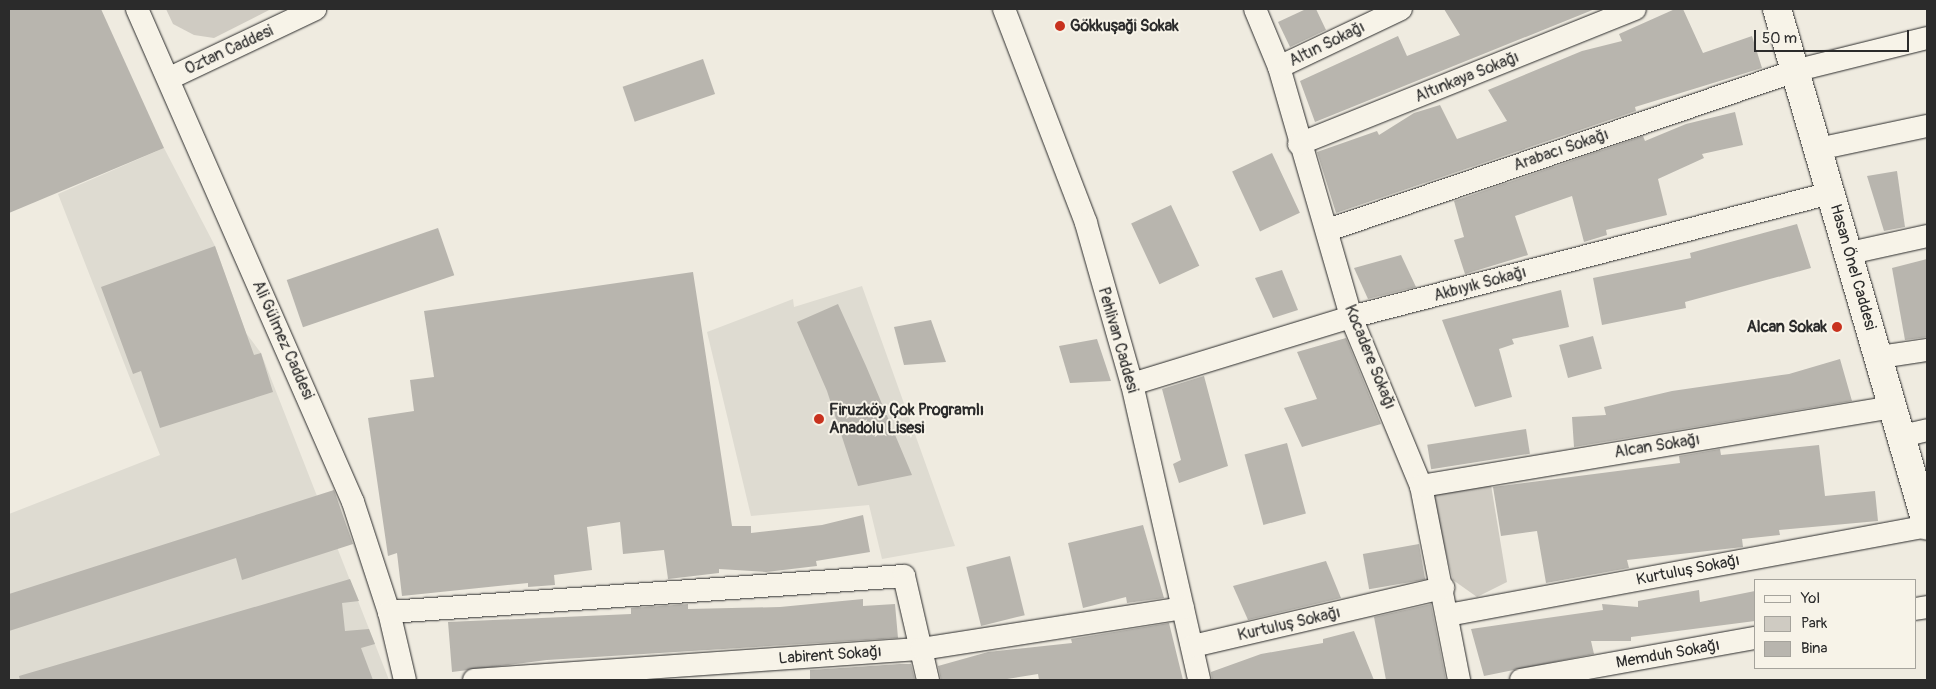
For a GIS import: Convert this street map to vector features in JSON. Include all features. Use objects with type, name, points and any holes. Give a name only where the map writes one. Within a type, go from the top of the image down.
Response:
[{"type":"main road","name":"Hasan Önel Caddesi","points":[[1777,9],[1894,407],[1915,433],[1927,526]]},
{"type":"street","name":"Ali Gülmez Caddesi","points":[[137,9],[170,78],[353,502],[389,612],[405,680]]},
{"type":"street","name":"Oztan Caddesi","points":[[170,78],[315,9]]},
{"type":"street","name":"Kocadere Sokağı","points":[[1256,9],[1279,67],[1299,144],[1328,230],[1351,317],[1421,486],[1443,588],[1459,680]]},
{"type":"street","name":"Altın Sokağı","points":[[1279,67],[1401,9]]},
{"type":"street","name":"Altınkaya Sokağı","points":[[1299,144],[1635,9]]},
{"type":"street","name":"Pehlivan Caddesi","points":[[1012,12],[1086,223],[1132,384],[1183,608],[1194,646],[1200,680]]},
{"type":"street","name":"Arabacı Sokağı","points":[[1328,230],[1794,71],[1927,38]]},
{"type":"street","points":[[1818,149],[1927,126]]},
{"type":"street","name":"Akbıyık Sokağı","points":[[1132,384],[1351,317],[1831,193]]},
{"type":"street","points":[[1850,254],[1927,236]]},
{"type":"street","points":[[1880,357],[1927,350]]},
{"type":"street","name":"Alcan Sokağı","points":[[1421,486],[1894,407]]},
{"type":"street","name":"Kurtuluş Sokağı","points":[[1448,615],[1927,526]]},
{"type":"street","points":[[389,612],[904,576],[928,680]]},
{"type":"street","name":"Kurtuluş Sokağı","points":[[1194,646],[1443,588]]},
{"type":"street","name":"Labirent Sokağı","points":[[474,680],[922,649],[1183,608]]},
{"type":"street","name":"Memduh Sokağı","points":[[1521,680],[1754,638]]},
{"type":"shaded area","points":[[164,148],[215,246],[246,333],[261,353],[389,680],[9,680],[9,514],[160,455],[58,194]]},
{"type":"shaded area","name":"Firuzköy Çok Programlı Anadolu Lisesi","points":[[862,286],[955,546],[882,559],[869,505],[751,516],[707,332],[793,299],[794,307]]},
{"type":"green space","points":[[166,9],[271,9],[214,38],[194,35],[173,24]]},
{"type":"green space","points":[[1491,485],[1507,582],[1477,597],[1453,580],[1432,499],[1440,491]]},
{"type":"building","points":[[9,9],[101,9],[164,148],[9,213]]},
{"type":"building","points":[[1306,9],[1316,9],[1326,30],[1290,47],[1278,22]]},
{"type":"building","points":[[1444,9],[1595,9],[1315,122],[1300,81],[1398,36],[1407,56],[1460,35]]},
{"type":"building","points":[[1675,9],[1683,9],[1703,53],[1752,36],[1762,68],[1635,107],[1636,111],[1336,213],[1317,152],[1377,131],[1379,135],[1414,113],[1440,105],[1457,139],[1507,121],[1488,90],[1582,51],[1622,41],[1619,34]]},
{"type":"building","points":[[703,59],[715,94],[635,122],[623,87]]},
{"type":"building","points":[[1735,112],[1743,145],[1702,154],[1704,158],[1658,179],[1667,215],[1606,230],[1607,235],[1584,242],[1572,196],[1515,216],[1528,255],[1465,274],[1454,240],[1464,237],[1454,201],[1643,136],[1645,141],[1686,124]]},
{"type":"building","points":[[1272,153],[1300,213],[1260,231],[1232,172]]},
{"type":"building","points":[[1897,171],[1905,227],[1884,231],[1867,176]]},
{"type":"building","points":[[1171,205],[1199,266],[1159,284],[1131,224]]},
{"type":"building","points":[[1797,224],[1811,268],[1685,302],[1686,308],[1602,325],[1593,278],[1691,258],[1690,253]]},
{"type":"building","points":[[438,228],[454,275],[303,327],[287,280]]},
{"type":"building","points":[[215,246],[254,355],[261,353],[273,392],[160,428],[141,371],[133,374],[101,287]]},
{"type":"building","points":[[1401,255],[1416,287],[1368,299],[1354,268]]},
{"type":"building","points":[[1927,259],[1927,337],[1905,340],[1892,268]]},
{"type":"building","points":[[1282,270],[1298,310],[1273,318],[1255,278]]},
{"type":"building","points":[[693,272],[732,526],[751,526],[751,533],[822,525],[863,515],[870,552],[816,561],[817,566],[766,572],[719,569],[719,573],[668,579],[664,550],[623,554],[620,522],[587,527],[592,570],[554,575],[555,585],[528,587],[528,583],[402,596],[397,553],[388,556],[368,418],[414,411],[410,380],[434,377],[424,311]]},
{"type":"building","points":[[1561,290],[1569,327],[1512,339],[1514,344],[1499,349],[1512,397],[1475,407],[1442,320]]},
{"type":"building","points":[[838,304],[912,475],[858,486],[827,391],[797,322]]},
{"type":"building","points":[[931,320],[946,362],[904,365],[894,327]]},
{"type":"building","points":[[1593,336],[1602,369],[1568,378],[1559,345]]},
{"type":"building","points":[[1346,338],[1381,424],[1302,447],[1284,408],[1317,399],[1297,352]]},
{"type":"building","points":[[1097,339],[1111,381],[1070,383],[1059,346]]},
{"type":"building","points":[[1840,359],[1852,401],[1574,447],[1572,417],[1606,415],[1604,407],[1672,391],[1789,374]]},
{"type":"building","points":[[1204,376],[1228,466],[1179,483],[1173,464],[1181,460],[1162,389]]},
{"type":"building","points":[[1526,429],[1530,454],[1431,469],[1427,445]]},
{"type":"building","points":[[1287,443],[1306,514],[1263,525],[1244,454]]},
{"type":"building","points":[[1819,445],[1825,496],[1875,491],[1878,521],[1779,530],[1780,535],[1742,539],[1743,547],[1627,560],[1629,568],[1546,583],[1537,531],[1501,536],[1493,487],[1680,463],[1679,456],[1720,449],[1721,455]]},
{"type":"building","points":[[334,490],[353,544],[242,580],[236,558],[9,631],[9,594]]},
{"type":"building","points":[[1143,525],[1164,598],[1127,603],[1126,597],[1083,608],[1068,543]]},
{"type":"building","points":[[1419,544],[1425,579],[1369,589],[1363,554]]},
{"type":"building","points":[[1010,556],[1025,615],[981,626],[966,567]]},
{"type":"building","points":[[1326,561],[1341,598],[1248,620],[1233,586]]},
{"type":"building","points":[[350,579],[359,601],[342,603],[345,631],[369,629],[375,644],[361,648],[373,680],[20,680],[19,676]]},
{"type":"building","points":[[1699,590],[1700,602],[1754,591],[1754,621],[1631,637],[1631,641],[1591,641],[1594,654],[1484,676],[1471,629],[1603,610],[1602,604],[1638,607],[1638,601]]},
{"type":"building","points":[[863,599],[863,606],[895,604],[898,638],[547,660],[452,672],[448,622],[631,614],[631,608],[688,604],[688,609],[780,607]]},
{"type":"building","points":[[1431,604],[1446,680],[1386,680],[1374,617]]},
{"type":"building","points":[[1169,623],[1183,680],[1039,680],[1038,674],[1001,680],[941,680],[938,666],[988,652],[1072,643],[1071,639]]},
{"type":"building","points":[[1354,631],[1374,680],[1212,680],[1211,672],[1261,654],[1323,643],[1323,639]]},
{"type":"building","points":[[911,664],[915,680],[810,680],[810,670]]},
{"type":"place","name":"Gökkuşaği Sokak","points":[[1060,26]]},
{"type":"place","name":"Alcan Sokak","points":[[1837,327]]},
{"type":"place","name":"Firuzköy Çok Programlı Anadolu Lisesi","points":[[819,419]]}]
